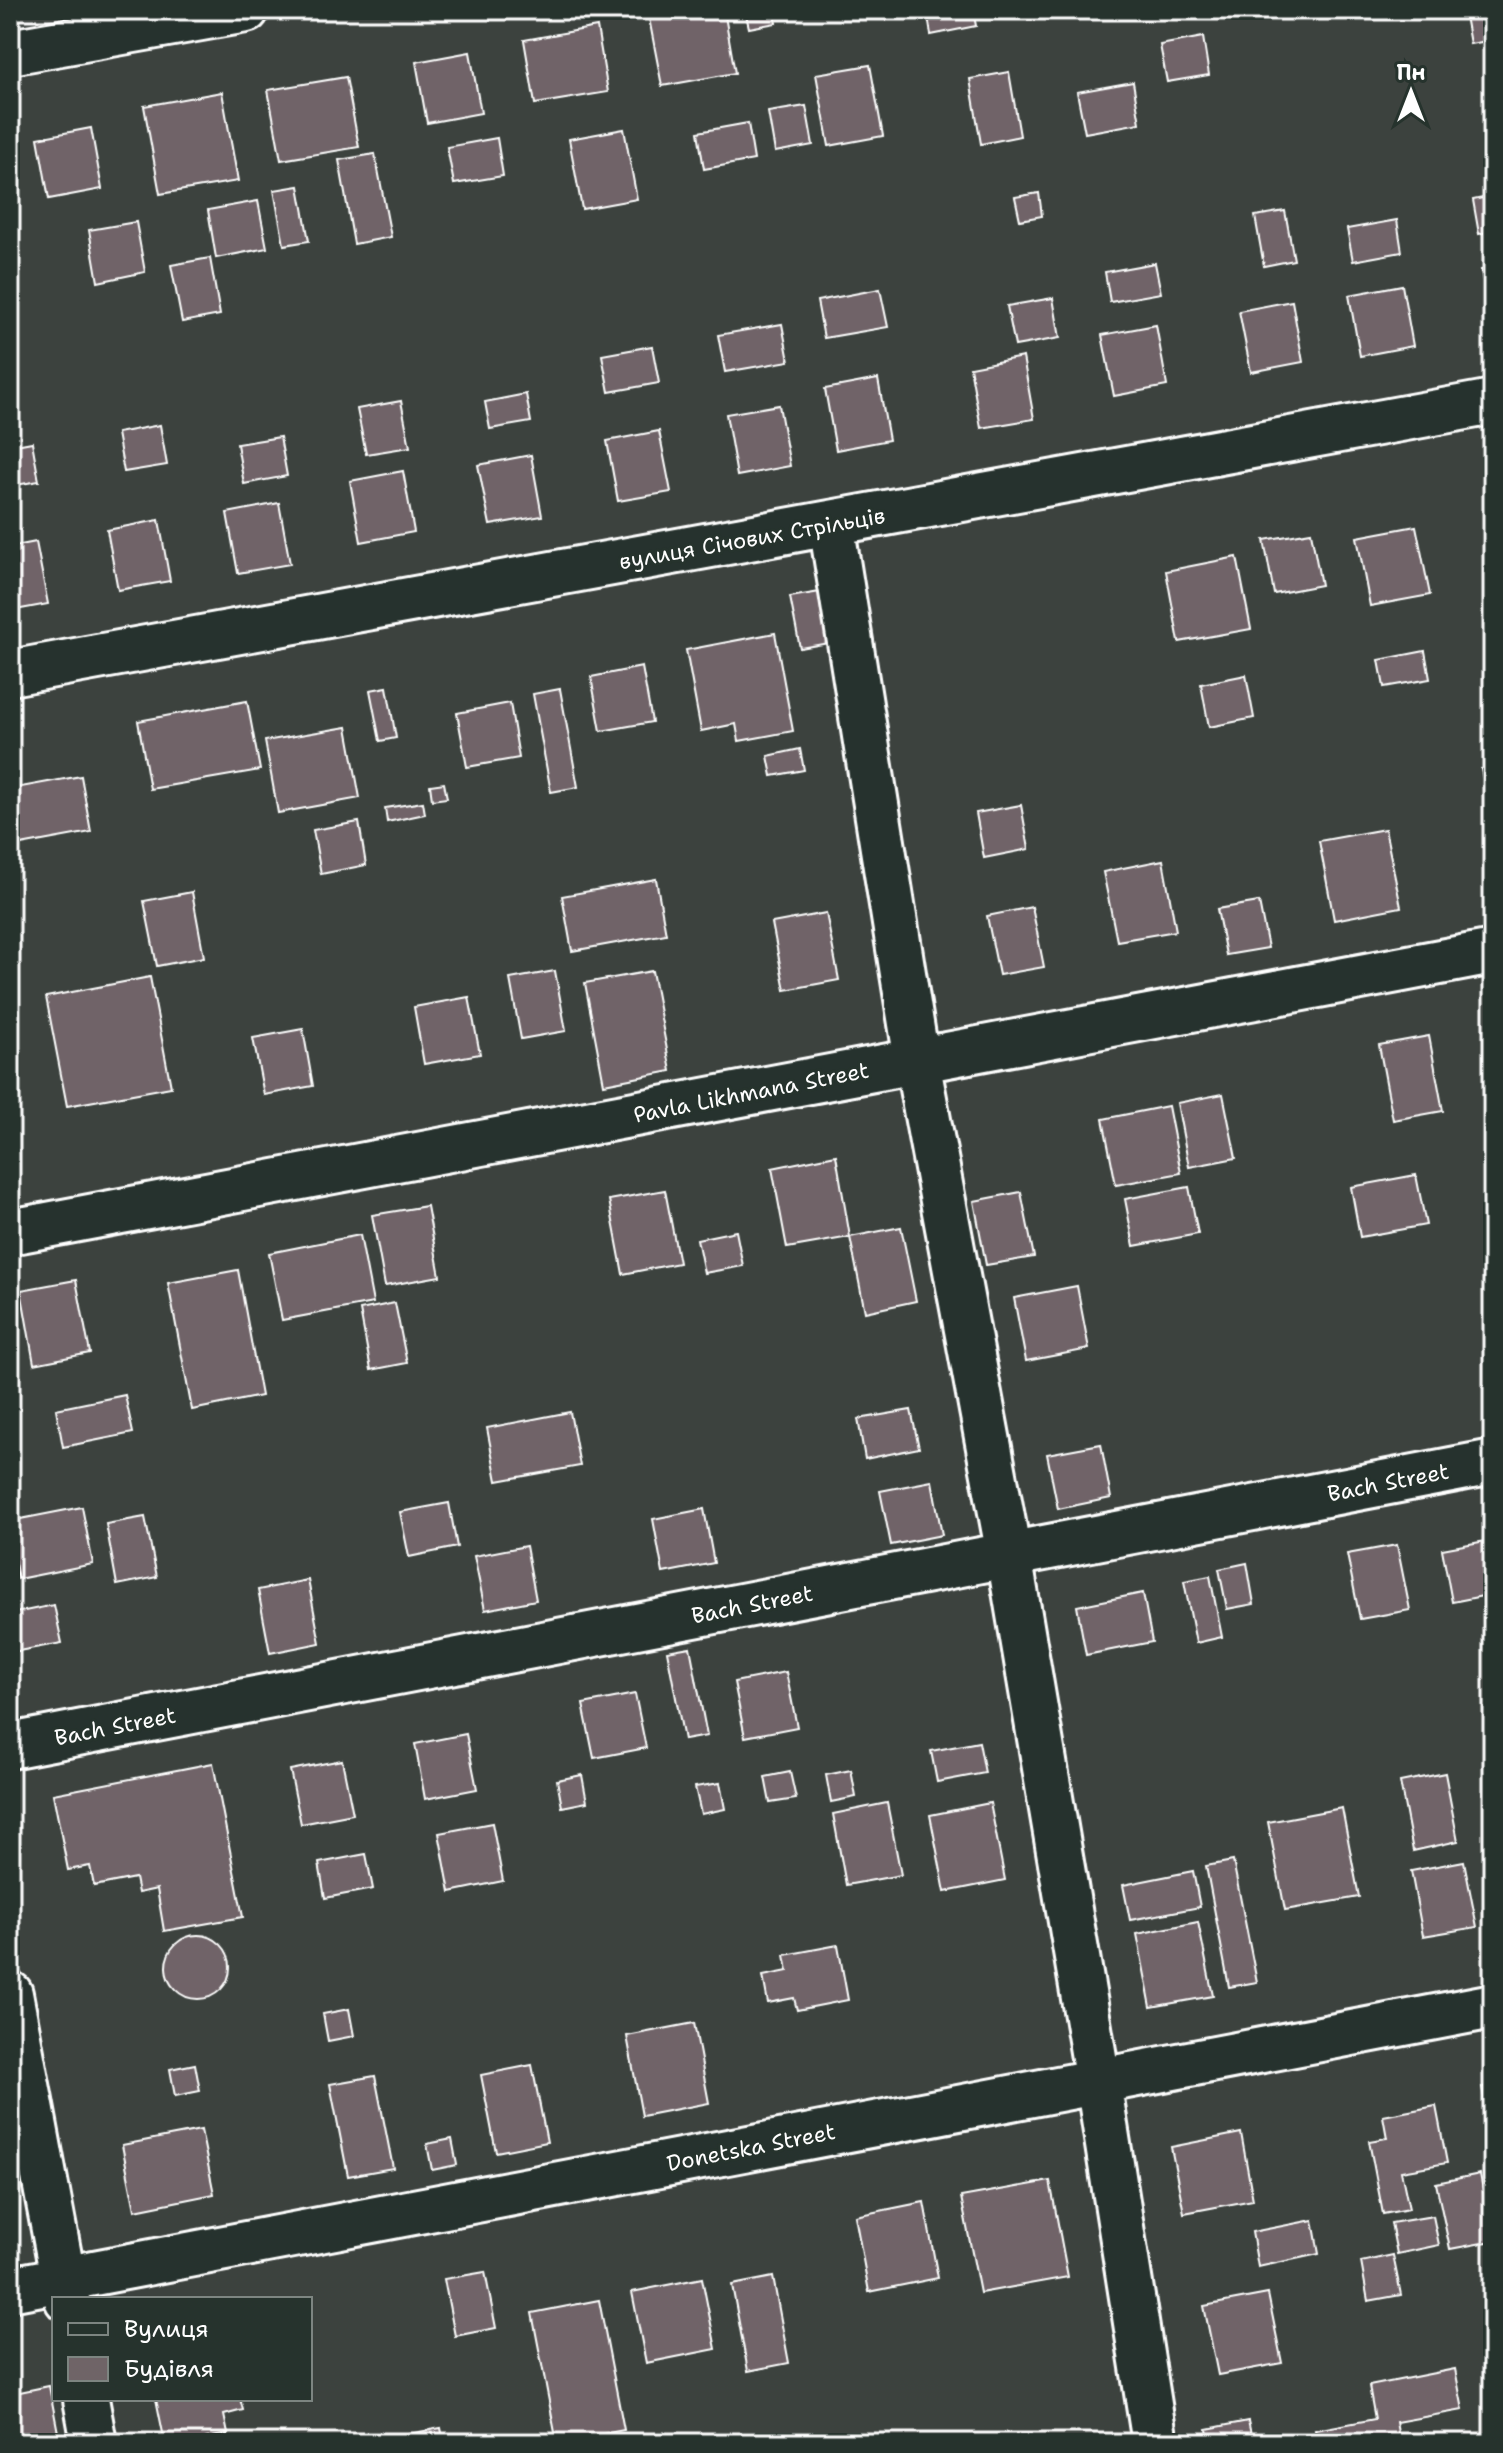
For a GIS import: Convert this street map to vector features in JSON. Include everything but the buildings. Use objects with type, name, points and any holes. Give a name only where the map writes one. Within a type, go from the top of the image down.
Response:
[{"type":"street","points":[[10,52],[246,10]]},
{"type":"street","name":"вулиця Січових Стрільців","points":[[10,673],[1493,402]]},
{"type":"street","points":[[831,523],[917,1061],[1009,1555],[1098,2081],[1155,2443]]},
{"type":"street","name":"Pavla Likhmana Street","points":[[10,1232],[1493,952]]},
{"type":"street","name":"Bach Street","points":[[10,1746],[1493,1462]]},
{"type":"street","points":[[10,1994],[65,2289]]},
{"type":"street","name":"Donetska Street","points":[[10,2289],[65,2289],[1098,2081],[1493,2006]]},
{"type":"street","points":[[86,2401],[94,2443]]}]
